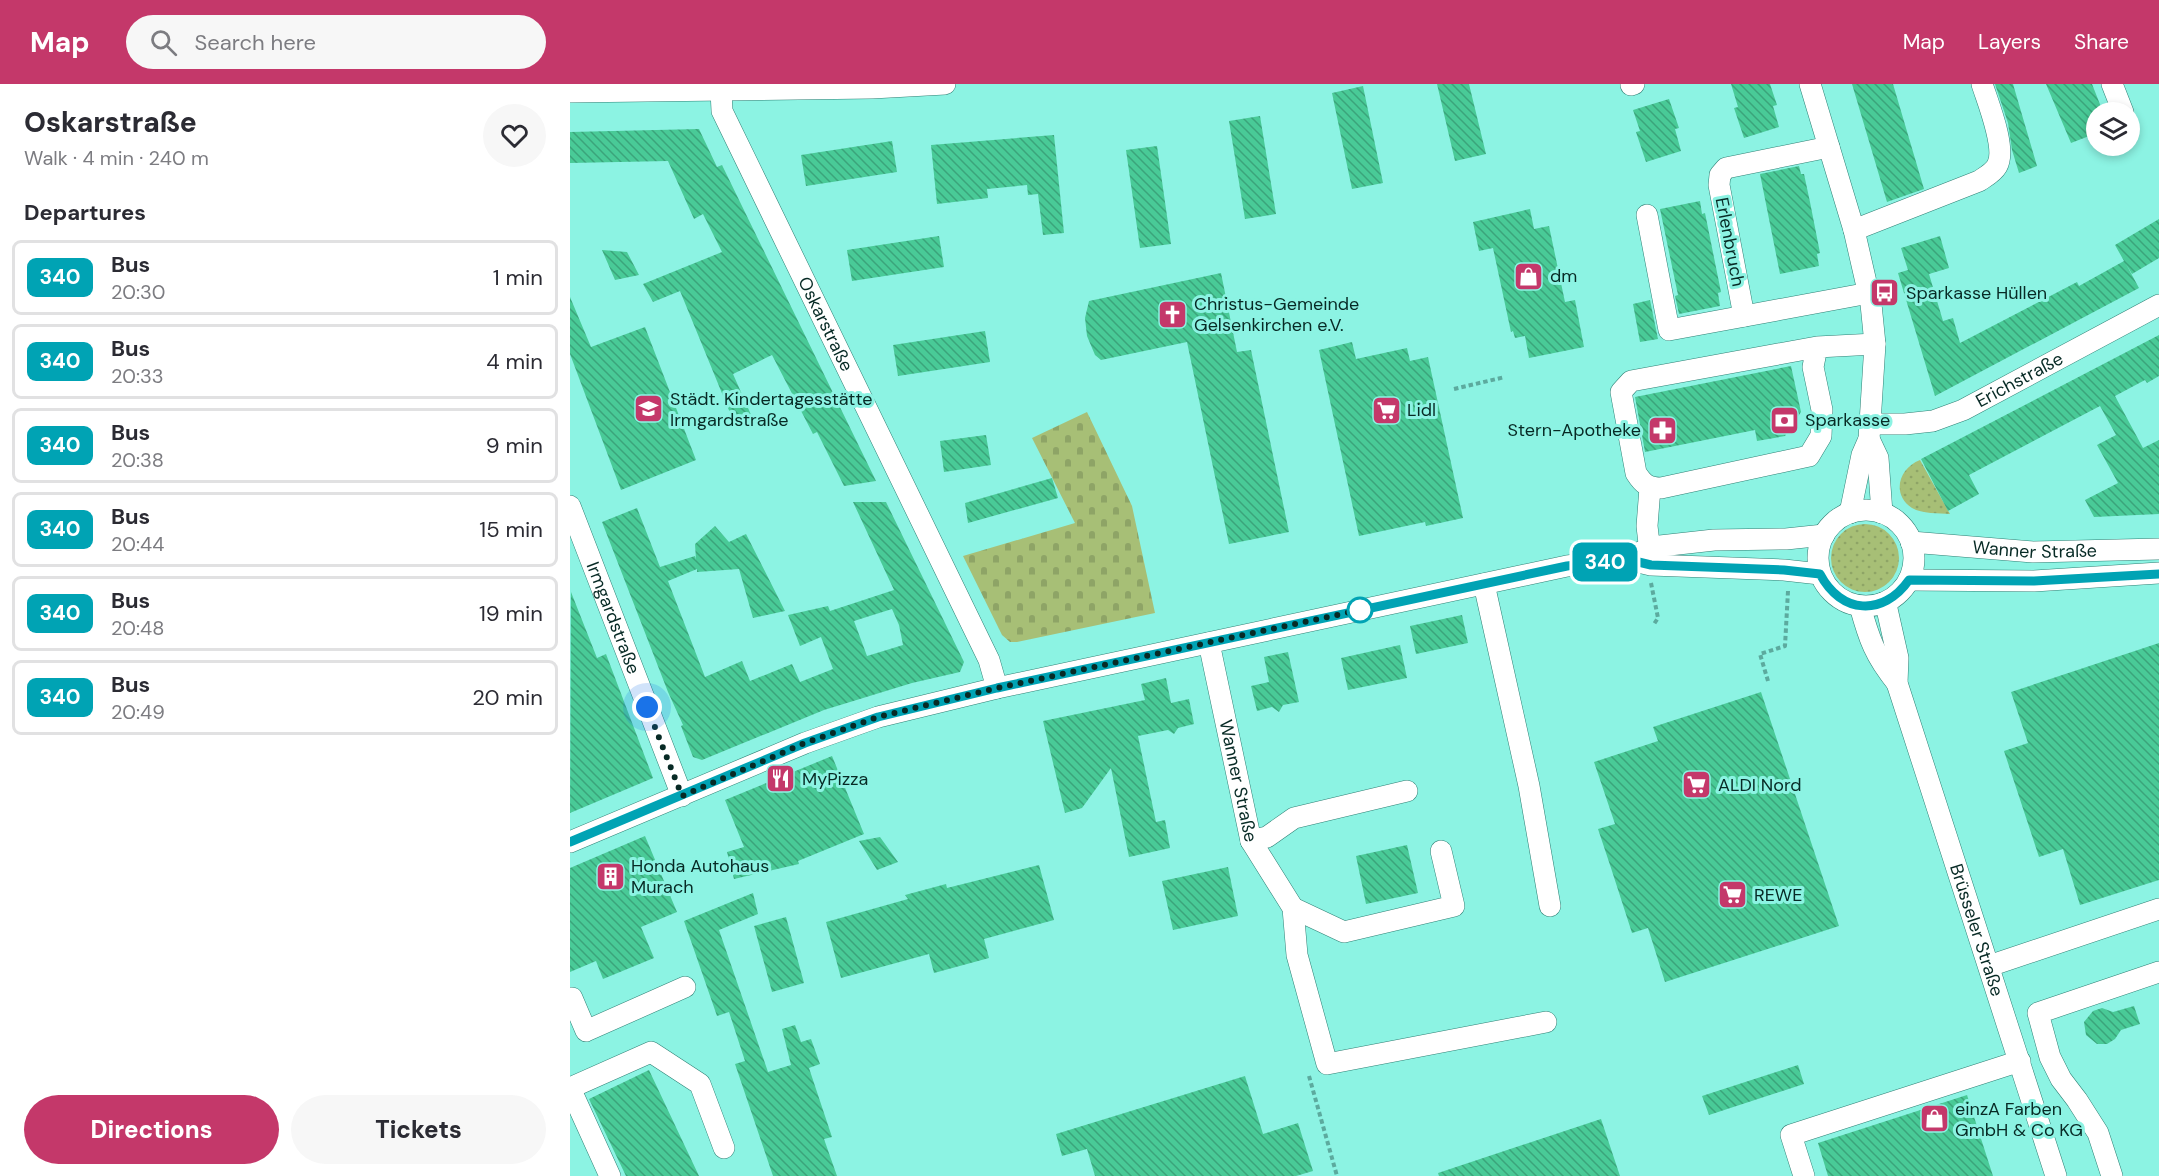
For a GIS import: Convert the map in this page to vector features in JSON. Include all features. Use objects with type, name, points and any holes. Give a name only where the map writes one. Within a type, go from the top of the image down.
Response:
[{"type":"street","points":[[570,92],[683,87],[721,90],[872,88],[945,84]]},
{"type":"street","points":[[1810,84],[1854,230],[1869,292],[1875,344],[1869,431],[1850,513]]},
{"type":"street","points":[[1854,230],[1979,181],[1991,174],[1998,165],[2000,155],[1998,136],[1982,84]]},
{"type":"street","points":[[2112,84],[2119,102]]},
{"type":"street","name":"Oskarstraße","points":[[721,90],[722,111],[989,660],[997,688]]},
{"type":"street","name":"Erlenbruch","points":[[1744,316],[1719,185],[1720,175],[1726,168],[1829,147]]},
{"type":"street","points":[[1647,215],[1669,330],[1869,292]]},
{"type":"street","name":"Erichstraße","points":[[1869,431],[1933,421],[1963,410],[2159,305]]},
{"type":"street","points":[[1817,347],[1813,368],[1822,410],[1821,436],[1809,456],[1661,488],[1650,488],[1641,482],[1636,472],[1621,392],[1631,381],[1817,347],[1875,344]]},
{"type":"street","points":[[1869,431],[1878,458],[1882,513]]},
{"type":"street","points":[[1650,488],[1647,526],[1651,556]]},
{"type":"street","name":"Irmgardstraße","points":[[570,506],[682,796]]},
{"type":"street","points":[[1860,510],[1882,513],[1904,530],[1911,542],[1914,555],[1909,580],[1893,597],[1883,603],[1860,606],[1847,602],[1835,596],[1826,586],[1820,574],[1819,548],[1824,535],[1830,525],[1850,513],[1860,510]]},
{"type":"street","points":[[570,842],[858,723],[997,688],[1567,566],[1651,556],[1714,540],[1786,539],[1824,535]]},
{"type":"street","name":"Wanner Straße","points":[[1911,542],[2033,552],[2159,549]]},
{"type":"street","points":[[1651,556],[1820,574]]},
{"type":"street","name":"Wanner Straße","points":[[1909,580],[2034,581],[2159,573]]},
{"type":"street","points":[[1484,584],[1529,786],[1550,906]]},
{"type":"street","name":"Brüsseler Straße","points":[[1883,603],[1887,609],[1898,658],[1897,683],[2056,1176]]},
{"type":"street","name":"Brüsseler Straße","points":[[1860,606],[1870,642],[1880,662],[1897,683]]},
{"type":"street","name":"Wanner Straße","points":[[1209,643],[1251,841],[1293,908]]},
{"type":"street","points":[[1251,841],[1267,837],[1294,818],[1407,791]]},
{"type":"street","points":[[1293,908],[1344,932],[1454,906],[1441,851]]},
{"type":"street","points":[[1293,908],[1297,955],[1328,1064],[1546,1022]]},
{"type":"street","points":[[1989,966],[2159,909]]},
{"type":"street","points":[[2112,1176],[2098,1133],[2061,1079],[2050,1057],[2038,1013],[2159,972]]},
{"type":"street","points":[[570,998],[586,1031],[685,987]]},
{"type":"street","points":[[610,1176],[570,1088],[651,1052],[700,1084],[724,1148]]},
{"type":"street","points":[[1804,1176],[1791,1135],[2019,1061]]},
{"type":"path","points":[[1454,389],[1505,377]]},
{"type":"path","points":[[1651,556],[1651,588],[1658,618],[1654,624]]},
{"type":"path","points":[[1768,681],[1760,654],[1785,646],[1789,596],[1784,570]]},
{"type":"green space","points":[[1087,412],[1132,506],[1155,613],[1010,642],[1002,635],[963,556],[1075,523],[1032,438]]},
{"type":"green space","points":[[1920,460],[1950,514],[1916,510],[1901,496],[1900,482],[1903,475],[1907,469]]},
{"type":"green space","points":[[1872,524],[1884,530],[1893,539],[1899,551],[1897,571],[1889,582],[1872,592],[1858,592],[1841,582],[1833,571],[1831,551],[1841,534],[1852,526]]},
{"type":"building","points":[[1437,84],[1469,84],[1486,154],[1455,161]]},
{"type":"building","points":[[1731,84],[1770,84],[1777,105],[1773,106],[1779,127],[1744,138],[1734,108],[1738,107]]},
{"type":"building","points":[[1852,84],[1893,84],[1924,189],[1887,202]]},
{"type":"building","points":[[1995,84],[2013,84],[2037,166],[2019,173],[2012,150],[2008,123]]},
{"type":"building","points":[[2046,84],[2092,84],[2099,102],[2086,102],[2086,137],[2071,143]]},
{"type":"building","points":[[1363,86],[1383,183],[1352,189],[1332,93]]},
{"type":"building","points":[[1669,99],[1679,128],[1675,129],[1681,151],[1646,162],[1636,132],[1640,131],[1633,110]]},
{"type":"building","points":[[1260,116],[1276,214],[1245,219],[1229,121]]},
{"type":"building","points":[[699,129],[717,167],[722,165],[876,481],[844,486],[817,432],[813,434],[772,355],[733,374],[752,417],[735,425],[680,291],[653,302],[643,284],[722,252],[703,214],[694,219],[668,161],[570,163],[570,132]]},
{"type":"building","points":[[1054,135],[1064,233],[1043,235],[1038,194],[1028,195],[1027,185],[987,189],[988,198],[937,204],[931,145]]},
{"type":"building","points":[[892,141],[897,172],[806,186],[801,155]]},
{"type":"building","points":[[1157,146],[1171,244],[1140,248],[1126,150]]},
{"type":"building","points":[[1799,166],[1801,174],[1804,174],[1810,202],[1820,253],[1817,254],[1819,266],[1780,274],[1760,174]]},
{"type":"building","points":[[1700,201],[1702,214],[1705,213],[1721,292],[1718,293],[1720,306],[1679,314],[1675,296],[1678,295],[1660,209]]},
{"type":"building","name":"dm","points":[[1530,209],[1534,229],[1549,226],[1565,302],[1575,300],[1584,347],[1529,358],[1525,336],[1515,338],[1513,331],[1511,332],[1493,248],[1479,251],[1473,222]]},
{"type":"building","points":[[2159,219],[2159,258],[2132,274],[2126,264],[2139,288],[1935,396],[1898,273],[1908,270],[1901,248],[1940,236],[1949,268],[1929,274],[1943,321],[1953,318],[1960,343],[2077,282],[2079,286],[2124,261],[2115,245]]},
{"type":"building","points":[[939,236],[944,267],[852,281],[847,250]]},
{"type":"building","points":[[602,250],[627,252],[639,275],[615,280]]},
{"type":"building","points":[[1221,273],[1237,352],[1251,350],[1289,532],[1229,544],[1187,342],[1101,360],[1095,355],[1087,336],[1085,318],[1089,301]]},
{"type":"building","points":[[570,297],[591,347],[645,327],[696,460],[621,490],[570,354]]},
{"type":"building","points":[[1650,300],[1658,339],[1640,342],[1633,304]]},
{"type":"building","points":[[985,331],[990,362],[898,376],[893,345]]},
{"type":"building","points":[[2159,335],[2159,376],[2147,383],[2145,380],[2115,396],[2143,448],[2159,440],[2159,514],[2094,517],[2085,500],[2118,483],[2097,445],[2116,435],[2100,406],[1969,475],[1979,494],[1948,511],[1921,459]]},
{"type":"building","name":"Lidl","points":[[1352,342],[1356,359],[1407,348],[1410,361],[1428,357],[1463,518],[1426,526],[1425,522],[1359,536],[1319,350]]},
{"type":"building","points":[[1791,366],[1801,412],[1785,436],[1757,441],[1755,430],[1645,452],[1635,397]]},
{"type":"building","points":[[986,435],[991,465],[944,472],[940,441]]},
{"type":"building","points":[[1052,478],[1058,498],[968,523],[965,503]]},
{"type":"building","points":[[853,502],[886,502],[964,662],[960,672],[912,683],[824,710],[702,760],[693,757],[681,726],[683,725],[602,522],[637,508],[660,567],[695,556],[696,560],[695,544],[715,526],[729,542],[746,534],[785,611],[753,618],[739,569],[697,572],[697,569],[668,581],[705,677],[742,661],[750,681],[792,664],[800,682],[833,669],[821,637],[800,646],[788,615],[828,606],[830,611],[894,590]],"holes":[[[892,609],[899,625],[903,645],[867,656],[854,621]]]},
{"type":"building","points":[[571,592],[597,658],[606,654],[653,778],[570,813]]},
{"type":"building","points":[[1462,615],[1468,643],[1416,654],[1410,626]]},
{"type":"building","points":[[2159,643],[2159,880],[2080,905],[2063,849],[2039,857],[2004,751],[2028,743],[2011,692]]},
{"type":"building","points":[[1400,645],[1407,678],[1348,690],[1341,658]]},
{"type":"building","points":[[1288,652],[1299,702],[1283,705],[1279,712],[1272,707],[1257,711],[1251,686],[1269,682],[1264,657]]},
{"type":"building","points":[[1166,678],[1171,703],[1189,699],[1194,724],[1178,728],[1174,734],[1168,730],[1138,736],[1156,822],[1165,820],[1170,848],[1129,857],[1111,768],[1082,808],[1065,813],[1043,721],[1145,700],[1141,684]]},
{"type":"building","points":[[1761,692],[1839,926],[1665,982],[1648,928],[1632,933],[1598,829],[1615,824],[1594,762],[1658,741],[1653,727]]},
{"type":"building","points":[[832,756],[864,834],[798,861],[799,864],[734,879],[727,852],[744,847],[725,800]]},
{"type":"building","points":[[645,836],[677,912],[641,927],[654,958],[603,979],[596,961],[570,972],[570,868]]},
{"type":"building","points":[[880,837],[898,862],[877,870],[859,841]]},
{"type":"building","points":[[1407,845],[1418,893],[1366,904],[1356,856]]},
{"type":"building","points":[[1039,865],[1054,920],[984,939],[989,958],[934,973],[929,954],[841,978],[826,922],[908,899],[905,895],[946,884],[947,888]]},
{"type":"building","points":[[1228,867],[1238,916],[1173,930],[1162,881]]},
{"type":"building","points":[[753,893],[758,914],[719,930],[768,1072],[791,1065],[782,1029],[795,1025],[801,1042],[811,1039],[820,1064],[809,1068],[832,1137],[824,1139],[837,1176],[773,1176],[735,1064],[745,1061],[729,1012],[717,1016],[684,921]]},
{"type":"building","points":[[786,917],[804,983],[772,992],[754,926]]},
{"type":"building","points":[[2134,1006],[2140,1024],[2121,1030],[2115,1039],[2107,1044],[2097,1044],[2086,1035],[2084,1022],[2093,1011],[2102,1008],[2113,1012]]},
{"type":"building","points":[[1798,1065],[1804,1084],[1709,1115],[1702,1096]]},
{"type":"building","points":[[649,1070],[699,1176],[626,1176],[589,1099]]},
{"type":"building","points":[[1245,1076],[1263,1134],[1298,1123],[1313,1171],[1296,1176],[1095,1176],[1087,1149],[1062,1156],[1056,1134]]},
{"type":"building","name":"einzA Farben GmbH & Co KG","points":[[1967,1095],[1993,1176],[1828,1176],[1818,1143]]},
{"type":"building","points":[[1601,1119],[1620,1176],[1439,1176],[1438,1173]]},
{"type":"bus line","name":"340","points":[[570,842],[805,743],[878,717],[997,688],[1567,566],[1626,559],[1651,565],[1784,570],[1820,574],[1826,586],[1835,596],[1860,606],[1883,603],[1893,597],[1909,580],[2034,581],[2159,574]]},
{"type":"place","name":"dm","points":[[1529,276]]},
{"type":"place","name":"Sparkasse Hüllen","points":[[1885,293]]},
{"type":"place","name":"Christus-Gemeinde Gelsenkirchen e.V.","points":[[1173,314]]},
{"type":"place","name":"Städt. Kindertagesstätte Irmgardstraße","points":[[649,409]]},
{"type":"place","name":"Lidl","points":[[1386,410]]},
{"type":"place","name":"Sparkasse","points":[[1784,420]]},
{"type":"place","name":"Stern-Apotheke","points":[[1662,430]]},
{"type":"place","name":"MyPizza","points":[[781,779]]},
{"type":"place","name":"ALDI Nord","points":[[1697,785]]},
{"type":"place","name":"Honda Autohaus Murach","points":[[610,876]]},
{"type":"place","name":"REWE","points":[[1733,895]]},
{"type":"place","name":"einzA Farben GmbH & Co KG","points":[[1934,1119]]},
{"type":"route","points":[[647,707],[682,796],[805,743],[878,717],[997,688],[1360,610]]}]
